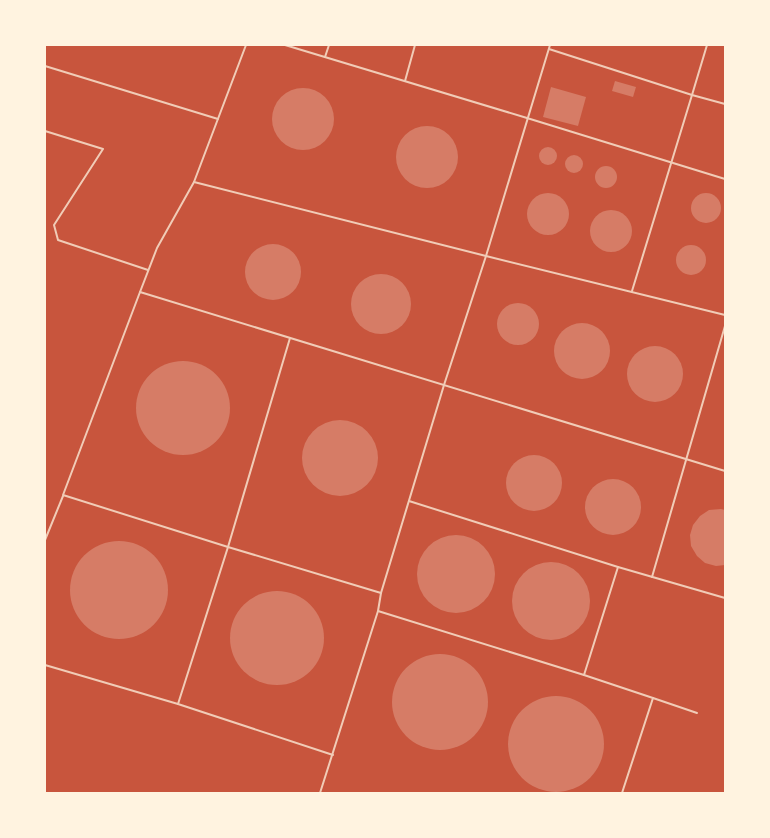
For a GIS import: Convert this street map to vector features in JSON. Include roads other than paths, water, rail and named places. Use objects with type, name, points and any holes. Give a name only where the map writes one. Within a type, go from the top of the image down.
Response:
[{"type":"lane","points":[[45,540],[148,270],[157,248],[194,182],[246,45]]},
{"type":"lane","points":[[285,45],[725,180]]},
{"type":"lane","points":[[325,57],[329,45]]},
{"type":"lane","points":[[405,81],[415,45]]},
{"type":"lane","points":[[320,793],[378,611],[381,593],[444,385],[486,256],[550,45]]},
{"type":"lane","points":[[631,292],[707,45]]},
{"type":"lane","points":[[549,49],[725,104]]},
{"type":"lane","points":[[45,66],[218,119]]},
{"type":"lane","points":[[45,131],[103,149],[54,225],[58,240],[148,270]]},
{"type":"lane","points":[[194,182],[725,315]]},
{"type":"lane","points":[[140,292],[725,471]]},
{"type":"lane","points":[[652,577],[725,326]]},
{"type":"lane","points":[[178,704],[228,547],[290,338]]},
{"type":"lane","points":[[63,495],[381,593]]},
{"type":"lane","points":[[409,501],[618,567],[725,598]]},
{"type":"lane","points":[[584,675],[618,567]]},
{"type":"lane","points":[[378,611],[584,675],[697,713]]},
{"type":"lane","points":[[45,665],[178,704],[333,755]]},
{"type":"lane","points":[[622,793],[653,698]]}]
